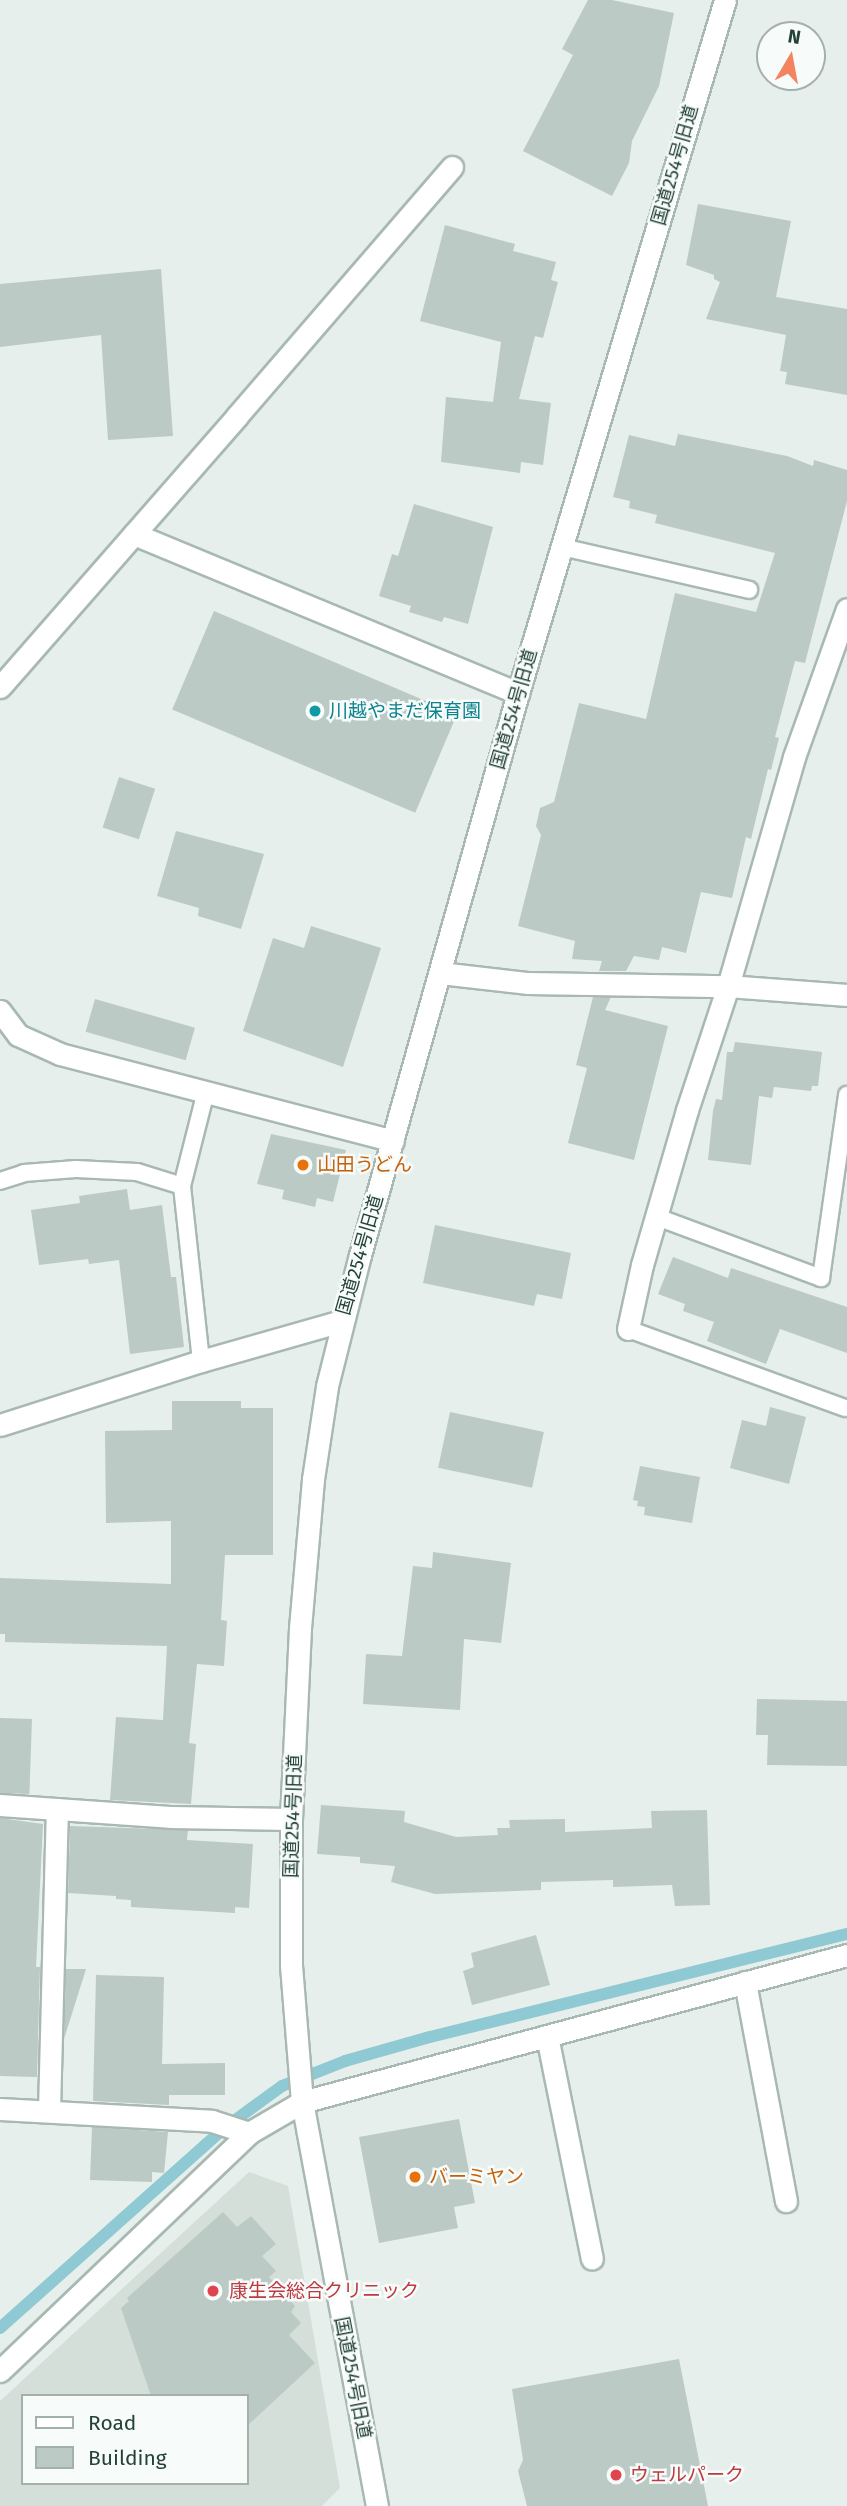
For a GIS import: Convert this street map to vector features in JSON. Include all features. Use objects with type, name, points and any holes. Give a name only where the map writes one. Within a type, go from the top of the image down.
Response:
[{"type":"street","name":"国道254号旧道","points":[[377,2506],[302,2102],[291,1965],[291,1819],[300,1628],[313,1479],[327,1386],[341,1321],[517,693],[724,0]]},
{"type":"street","points":[[0,687],[452,167]]},
{"type":"street","points":[[134,534],[517,693]]},
{"type":"street","points":[[628,1329],[687,1110],[729,986],[794,757],[847,609]]},
{"type":"street","points":[[440,973],[527,983],[729,986],[847,995]]},
{"type":"street","points":[[0,1011],[18,1035],[60,1054],[393,1141]]},
{"type":"street","points":[[0,1425],[201,1361],[341,1321]]},
{"type":"street","points":[[0,1805],[170,1817],[291,1819]]},
{"type":"street","points":[[49,2112],[57,1809]]},
{"type":"street","points":[[0,2371],[249,2133],[302,2102],[847,1955]]},
{"type":"street","points":[[745,1982],[786,2201]]},
{"type":"street","points":[[547,2036],[592,2259]]},
{"type":"street","points":[[0,2109],[212,2121],[249,2133]]},
{"type":"lane","points":[[562,547],[749,590]]},
{"type":"lane","points":[[201,1361],[182,1186],[206,1091]]},
{"type":"lane","points":[[657,1217],[821,1278],[847,1095]]},
{"type":"lane","points":[[0,1181],[24,1173],[76,1169],[137,1172],[182,1186]]},
{"type":"lane","points":[[628,1329],[845,1408]]},
{"type":"shaded area","name":"康生会総合クリニック","points":[[249,2172],[288,2186],[340,2488],[322,2506],[0,2506],[0,2401]]},
{"type":"building","points":[[588,0],[612,0],[674,13],[659,86],[632,141],[629,163],[612,196],[523,151],[573,55],[562,49]]},
{"type":"building","points":[[698,204],[791,221],[776,297],[847,309],[847,395],[785,384],[787,372],[780,371],[786,335],[706,319],[720,282],[714,279],[714,275],[686,265]]},
{"type":"building","points":[[445,225],[515,244],[513,251],[556,262],[551,280],[558,282],[543,338],[535,336],[519,399],[551,403],[543,465],[521,462],[520,473],[441,462],[446,397],[493,402],[501,342],[420,321]]},
{"type":"building","points":[[161,269],[173,436],[108,440],[101,335],[0,347],[0,284]]},
{"type":"building","points":[[678,434],[787,456],[813,466],[814,460],[847,470],[847,501],[805,663],[795,661],[775,737],[779,738],[771,770],[768,769],[751,839],[746,837],[732,898],[701,892],[686,953],[662,947],[659,960],[634,956],[626,971],[599,971],[602,961],[572,959],[575,941],[518,926],[541,835],[536,826],[540,808],[554,802],[579,703],[646,719],[675,593],[756,612],[775,553],[655,523],[657,515],[629,508],[630,501],[613,497],[629,435],[675,446]]},
{"type":"building","points":[[414,504],[493,527],[468,624],[444,617],[442,622],[409,612],[411,606],[379,596],[392,554],[398,556]]},
{"type":"building","name":"川越やまだ保育園","points":[[214,611],[457,714],[415,813],[172,709]]},
{"type":"building","points":[[119,777],[155,789],[139,839],[103,827]]},
{"type":"building","points":[[176,831],[264,854],[241,929],[198,916],[199,908],[157,896]]},
{"type":"building","points":[[311,926],[381,948],[343,1067],[243,1031],[273,938],[304,948]]},
{"type":"building","points":[[593,997],[611,997],[605,1010],[668,1026],[634,1160],[568,1143],[587,1068],[576,1065]]},
{"type":"building","points":[[95,999],[195,1028],[186,1060],[86,1032]]},
{"type":"building","points":[[735,1042],[822,1052],[818,1086],[812,1086],[811,1091],[774,1087],[772,1098],[759,1096],[751,1165],[708,1160],[713,1111],[716,1099],[722,1100],[727,1052],[733,1052]]},
{"type":"building","name":"山田うどん","points":[[271,1134],[346,1150],[333,1202],[317,1198],[315,1207],[282,1199],[284,1190],[257,1184]]},
{"type":"building","points":[[127,1189],[130,1210],[162,1205],[171,1277],[176,1277],[184,1347],[130,1354],[119,1260],[89,1264],[88,1259],[39,1265],[31,1210],[80,1203],[79,1196]]},
{"type":"building","points":[[435,1225],[571,1253],[562,1299],[537,1294],[534,1306],[423,1283]]},
{"type":"building","points":[[673,1257],[728,1278],[731,1268],[847,1307],[847,1353],[780,1329],[766,1364],[707,1341],[714,1322],[683,1311],[685,1304],[658,1294]]},
{"type":"building","points":[[172,1401],[241,1401],[241,1408],[273,1408],[273,1555],[225,1555],[221,1620],[227,1621],[224,1666],[197,1664],[189,1743],[196,1744],[191,1804],[110,1800],[116,1717],[163,1720],[167,1646],[5,1642],[5,1634],[0,1634],[0,1578],[171,1584],[171,1521],[106,1523],[105,1431],[172,1430]]},
{"type":"building","points":[[770,1407],[806,1417],[789,1484],[730,1468],[742,1420],[766,1426]]},
{"type":"building","points":[[450,1412],[544,1432],[532,1488],[438,1468]]},
{"type":"building","points":[[640,1466],[700,1477],[692,1523],[644,1515],[645,1507],[637,1506],[638,1501],[633,1500]]},
{"type":"building","points":[[433,1552],[511,1563],[501,1643],[464,1639],[460,1710],[363,1704],[366,1654],[402,1656],[413,1566],[432,1568]]},
{"type":"building","points":[[757,1699],[847,1701],[847,1766],[767,1765],[768,1735],[756,1735]]},
{"type":"building","points":[[0,1718],[32,1719],[29,1794],[0,1793]]},
{"type":"building","points":[[321,1805],[405,1811],[404,1822],[456,1837],[498,1835],[497,1828],[510,1828],[509,1820],[565,1819],[565,1832],[652,1828],[651,1811],[707,1810],[710,1905],[675,1906],[672,1885],[613,1887],[613,1880],[541,1882],[541,1890],[435,1894],[391,1882],[395,1866],[360,1863],[360,1857],[317,1854]]},
{"type":"building","points":[[0,1818],[43,1824],[36,1967],[40,1967],[37,2077],[0,2076]]},
{"type":"building","points":[[70,1826],[188,1830],[187,1840],[253,1844],[249,1908],[235,1907],[235,1913],[131,1907],[131,1900],[116,1899],[116,1896],[68,1893]]},
{"type":"building","points":[[536,1935],[550,1985],[472,2005],[463,1971],[474,1967],[471,1953]]},
{"type":"building","points":[[66,1969],[86,1969],[64,2039]]},
{"type":"building","points":[[96,1975],[164,1977],[162,2064],[225,2063],[225,2095],[169,2095],[169,2105],[93,2101]]},
{"type":"building","points":[[459,2119],[475,2203],[454,2207],[458,2228],[379,2243],[359,2137]]},
{"type":"building","points":[[92,2127],[168,2132],[164,2173],[152,2172],[152,2182],[90,2180]]},
{"type":"building","points":[[223,2212],[237,2227],[251,2216],[276,2244],[262,2256],[276,2271],[269,2277],[295,2306],[291,2312],[301,2323],[289,2335],[315,2363],[248,2425],[248,2394],[150,2394],[121,2308],[129,2301],[127,2298]]},
{"type":"building","points":[[679,2359],[708,2506],[527,2506],[518,2471],[523,2460],[512,2389]]},
{"type":"waterway","points":[[0,2328],[223,2129],[282,2086],[345,2061],[430,2037],[847,1934]]},
{"type":"place","name":"川越やまだ保育園","points":[[315,711]]},
{"type":"place","name":"山田うどん","points":[[303,1165]]},
{"type":"place","name":"バーミヤン","points":[[415,2177]]},
{"type":"place","name":"康生会総合クリニック","points":[[213,2291]]},
{"type":"place","name":"ウェルパーク","points":[[616,2475]]}]
